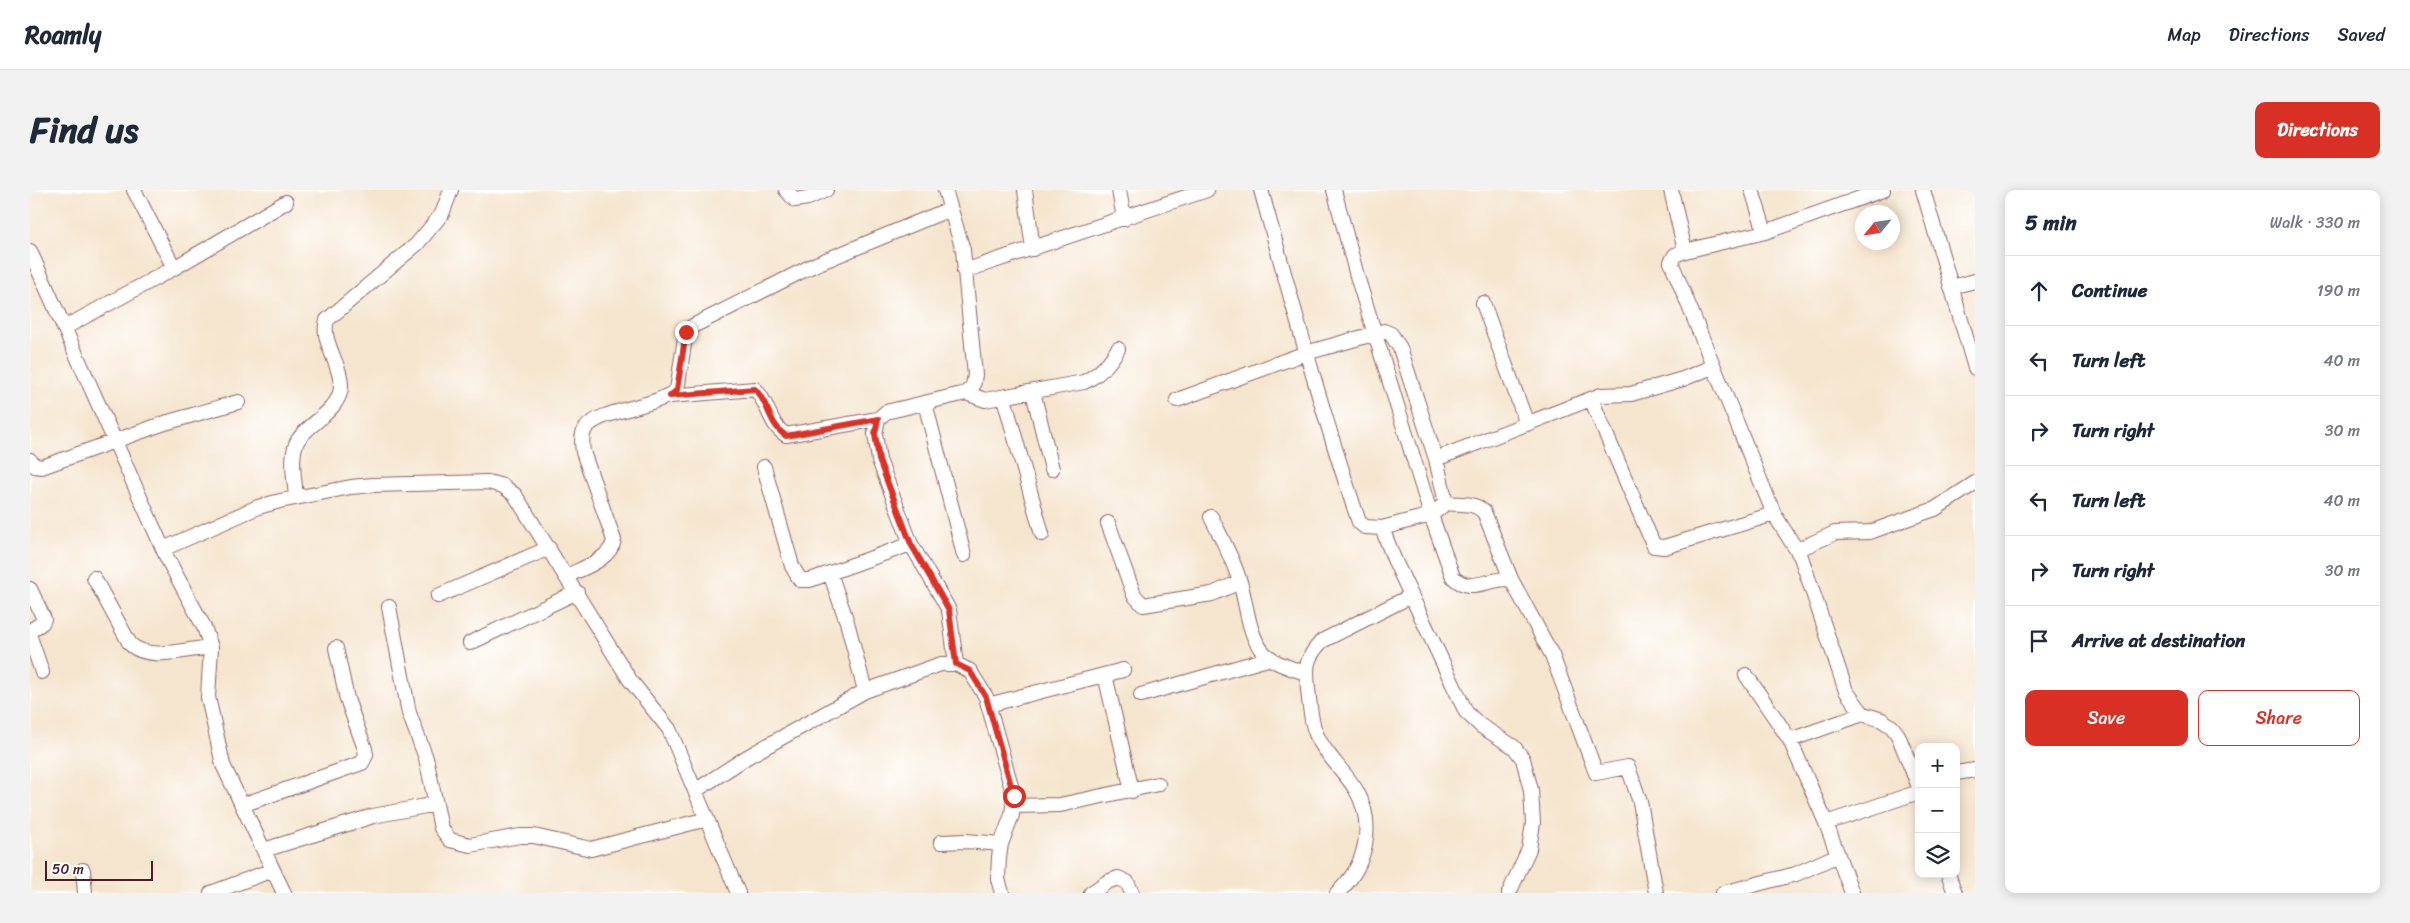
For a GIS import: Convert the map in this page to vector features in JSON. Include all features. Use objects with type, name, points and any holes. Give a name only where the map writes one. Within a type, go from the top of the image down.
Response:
[{"type":"street","points":[[134,190],[174,268]]},
{"type":"street","points":[[296,498],[294,450],[298,439],[337,400],[341,388],[326,332],[327,320],[403,257],[432,227],[448,202],[450,190]]},
{"type":"street","points":[[786,190],[795,200],[808,198],[826,190]]},
{"type":"street","points":[[567,576],[607,555],[613,548],[614,540],[583,452],[582,437],[586,428],[596,420],[670,396],[755,389],[778,430],[786,436],[878,419],[886,412],[966,393],[973,386],[975,375],[961,243],[945,190]]},
{"type":"street","points":[[1025,190],[1033,249]]},
{"type":"street","points":[[1119,190],[1124,219]]},
{"type":"street","points":[[964,271],[1207,190]]},
{"type":"street","points":[[1261,190],[1331,437],[1360,522],[1365,527],[1382,528],[1431,515],[1446,503],[1478,506],[1484,512],[1510,579],[1552,655],[1596,773],[1628,767],[1640,802],[1656,893]]},
{"type":"street","points":[[1334,190],[1374,332],[1431,515],[1453,577],[1460,584],[1474,587],[1502,578],[1510,579]]},
{"type":"street","points":[[1672,190],[1685,251]]},
{"type":"street","points":[[1752,190],[1765,232]]},
{"type":"street","points":[[1883,190],[1765,232],[1685,251],[1676,255],[1671,262],[1712,367],[1774,514],[1797,550],[1821,613],[1846,691],[1863,714],[1882,720],[1892,727],[1898,735],[1915,777]]},
{"type":"street","points":[[1923,190],[1975,368]]},
{"type":"street","points":[[64,328],[174,268],[286,202]]},
{"type":"street","points":[[670,396],[677,390],[683,340],[686,332],[693,326],[814,265],[950,209]]},
{"type":"street","points":[[30,251],[163,549],[204,627],[212,647],[208,697],[223,765],[284,893]]},
{"type":"street","points":[[1951,287],[1975,281]]},
{"type":"street","points":[[1483,303],[1527,424]]},
{"type":"street","points":[[1177,400],[1306,353],[1384,330],[1391,334],[1400,348],[1436,459],[1446,503]]},
{"type":"street","points":[[966,393],[985,400],[1004,398],[1090,379],[1109,364],[1118,349]]},
{"type":"street","points":[[1436,459],[1601,395],[1631,394],[1683,379],[1712,367]]},
{"type":"street","points":[[1033,392],[1052,469]]},
{"type":"street","points":[[1004,398],[1042,534]]},
{"type":"street","points":[[1591,399],[1654,546],[1664,547],[1774,514]]},
{"type":"street","points":[[30,460],[35,466],[42,467],[165,423],[238,402]]},
{"type":"street","points":[[925,403],[964,555]]},
{"type":"street","points":[[878,419],[875,434],[879,460],[911,544],[949,610],[956,664]]},
{"type":"street","points":[[764,467],[792,566],[800,580],[810,580],[911,544]]},
{"type":"street","points":[[163,549],[258,507],[296,498],[373,485],[488,482],[503,486],[515,494],[630,680],[669,729],[738,893]]},
{"type":"street","points":[[1797,550],[1835,533],[1870,532],[1912,517],[1935,508],[1975,483]]},
{"type":"street","points":[[1211,517],[1240,582],[1255,640],[1264,653],[1271,658],[1307,674]]},
{"type":"street","points":[[1108,522],[1134,595],[1143,605],[1212,594],[1240,582]]},
{"type":"street","points":[[1382,528],[1411,596],[1466,712],[1481,726],[1514,747],[1523,759],[1531,790],[1533,823],[1530,849],[1509,893]]},
{"type":"street","points":[[438,596],[549,548]]},
{"type":"street","points":[[830,573],[847,622],[866,691]]},
{"type":"street","points":[[94,578],[130,644],[137,650],[152,653],[212,647]]},
{"type":"street","points":[[30,589],[44,619],[42,623],[30,631]]},
{"type":"street","points":[[470,643],[577,592]]},
{"type":"street","points":[[1337,893],[1346,885],[1362,861],[1367,835],[1364,810],[1356,790],[1317,735],[1311,719],[1306,666],[1310,653],[1322,641],[1411,596]]},
{"type":"street","points":[[389,607],[409,713],[426,758],[441,828],[450,840],[470,845],[520,836],[534,836],[592,849],[707,819]]},
{"type":"street","points":[[30,637],[42,672]]},
{"type":"street","points":[[242,805],[362,763],[366,755],[365,749],[347,699],[336,648]]},
{"type":"street","points":[[1141,695],[1271,658]]},
{"type":"street","points":[[695,791],[747,757],[866,691],[941,664],[956,664],[970,671],[988,705],[1010,775],[1014,796],[1012,815],[1001,844],[998,878],[1002,893]]},
{"type":"street","points":[[988,705],[1123,670]]},
{"type":"street","points":[[1106,674],[1132,791]]},
{"type":"street","points":[[1746,675],[1790,740],[1826,823],[1852,893]]},
{"type":"street","points":[[1790,740],[1863,714]]},
{"type":"street","points":[[1960,773],[1975,770]]},
{"type":"street","points":[[1013,806],[1060,806],[1158,784]]},
{"type":"street","points":[[1826,823],[1915,785]]},
{"type":"street","points":[[264,850],[373,816],[436,804]]},
{"type":"street","points":[[941,842],[966,841],[1001,844]]},
{"type":"street","points":[[1730,892],[1763,888],[1838,855]]},
{"type":"street","points":[[83,870],[85,893]]},
{"type":"street","points":[[217,892],[273,870]]},
{"type":"street","points":[[1091,893],[1118,878],[1127,882],[1132,893]]},
{"type":"street","points":[[1949,878],[1955,893]]},
{"type":"route","points":[[686,332],[683,340],[677,390],[670,396],[748,388],[755,389],[778,430],[786,436],[878,419],[875,434],[879,460],[911,544],[949,610],[956,664],[970,671],[986,697],[1010,775],[1014,796]]}]
